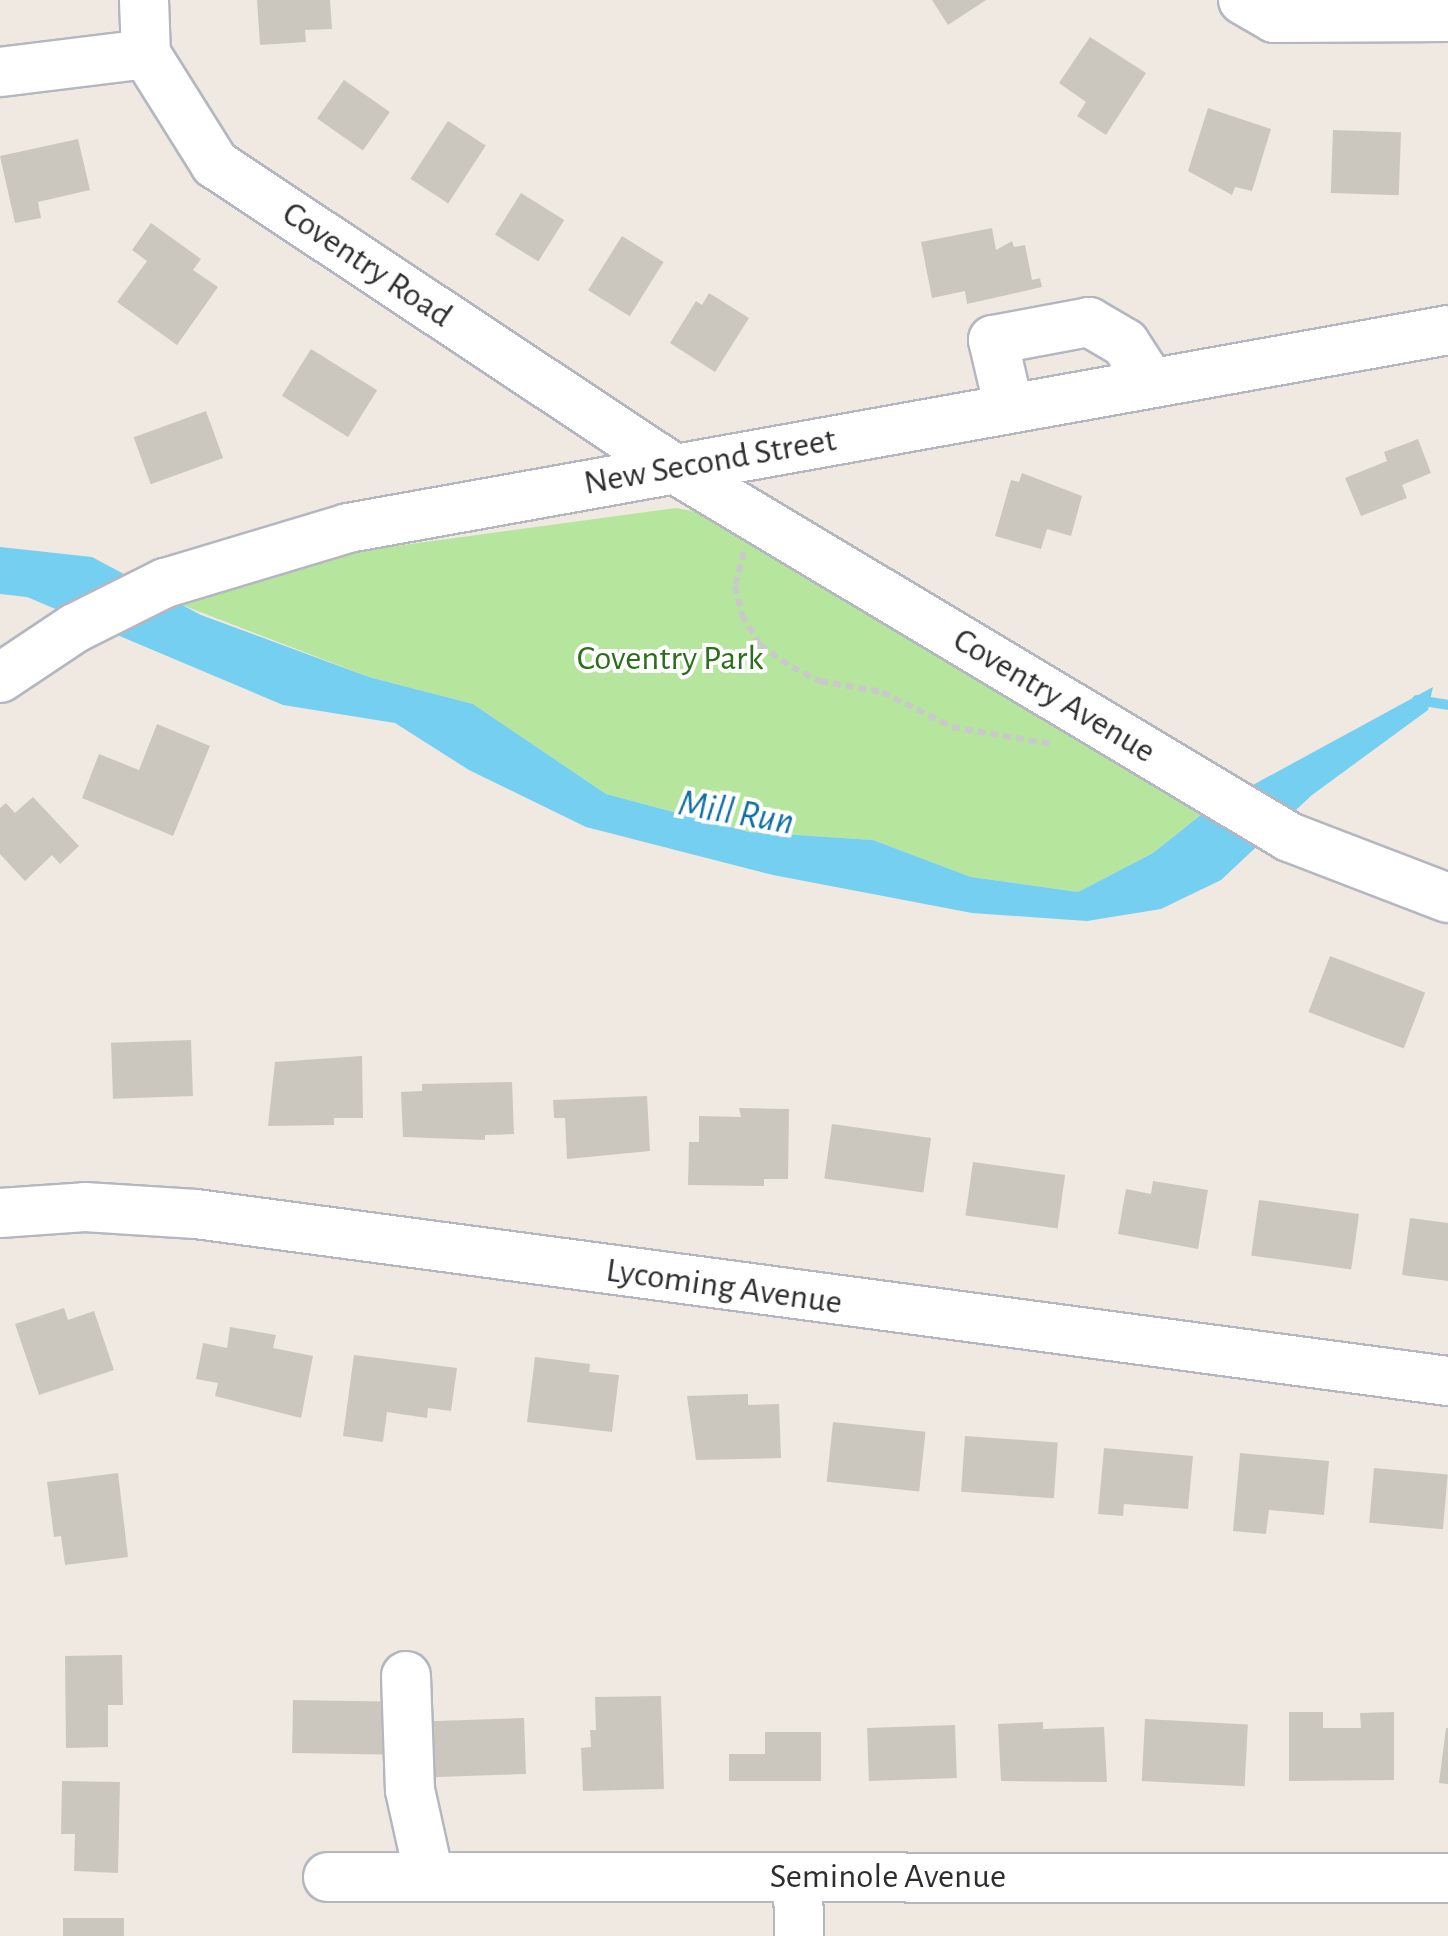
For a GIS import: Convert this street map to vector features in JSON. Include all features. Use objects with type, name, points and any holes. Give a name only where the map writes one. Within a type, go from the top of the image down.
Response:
[{"type":"street","name":"Coventry Road","points":[[144,0],[146,54],[177,113],[215,164],[673,468]]},
{"type":"street","points":[[1243,0],[1274,18],[1448,18]]},
{"type":"street","points":[[0,72],[146,54]]},
{"type":"street","points":[[1009,408],[992,340],[1089,322],[1124,343],[1151,383]]},
{"type":"street","name":"New Second Street","points":[[0,678],[75,628],[165,583],[348,528],[1448,330]]},
{"type":"street","name":"Coventry Avenue","points":[[673,468],[1289,837],[1448,898]]},
{"type":"street","name":"Lycoming Avenue","points":[[0,1213],[86,1207],[196,1214],[1448,1381]]},
{"type":"street","points":[[406,1676],[410,1790],[429,1876]]},
{"type":"street","name":"Seminole Avenue","points":[[328,1877],[1448,1878]]},
{"type":"street","points":[[798,1878],[799,1936]]},
{"type":"path","points":[[753,516],[735,586],[742,616],[760,645],[820,681],[882,692],[952,726],[1057,747]]},
{"type":"green space","name":"Coventry Park","points":[[676,508],[714,515],[1207,810],[1153,853],[1078,892],[971,877],[873,840],[749,832],[606,794],[473,704],[369,677],[182,605],[268,573],[359,551]]},
{"type":"water","name":"Mill Run","points":[[0,547],[92,557],[201,615],[369,677],[473,704],[606,794],[749,832],[873,840],[971,877],[1078,892],[1153,853],[1207,810],[1433,687],[1428,710],[1312,795],[1221,880],[1161,909],[1087,921],[972,913],[773,875],[586,827],[469,770],[395,723],[283,705],[27,597],[0,594]]},
{"type":"building","points":[[257,0],[330,0],[332,29],[305,30],[306,42],[260,45]]},
{"type":"building","points":[[932,0],[986,0],[948,25]]},
{"type":"building","points":[[1090,37],[1146,73],[1106,135],[1077,116],[1086,102],[1059,83]]},
{"type":"building","points":[[344,80],[390,112],[363,151],[317,119]]},
{"type":"building","points":[[1208,108],[1271,129],[1252,191],[1235,187],[1232,195],[1188,171]]},
{"type":"building","points":[[448,121],[486,146],[448,203],[410,179]]},
{"type":"building","points":[[1333,130],[1401,132],[1399,195],[1331,193]]},
{"type":"building","points":[[78,139],[90,190],[38,202],[41,218],[15,223],[0,156]]},
{"type":"building","points":[[521,193],[564,220],[538,262],[495,235]]},
{"type":"building","points":[[151,223],[201,259],[193,270],[218,287],[177,345],[117,302],[147,261],[132,250]]},
{"type":"building","points":[[992,228],[996,250],[1012,241],[1014,247],[1025,245],[1032,280],[1040,278],[1042,287],[967,304],[965,291],[932,298],[921,242]]},
{"type":"building","points":[[622,236],[664,262],[630,316],[588,290]]},
{"type":"building","points":[[709,293],[749,318],[715,372],[670,343],[696,301],[702,305]]},
{"type":"building","points":[[311,349],[377,390],[348,437],[282,396]]},
{"type":"building","points":[[206,411],[223,458],[151,484],[134,437]]},
{"type":"building","points":[[1418,439],[1431,473],[1402,485],[1407,498],[1361,516],[1345,478],[1387,461],[1384,452]]},
{"type":"building","points":[[1022,473],[1082,496],[1071,536],[1047,529],[1041,549],[995,536],[1011,480],[1019,482]]},
{"type":"building","points":[[157,724],[210,746],[173,836],[82,798],[99,754],[139,770]]},
{"type":"building","points":[[33,797],[79,846],[60,864],[52,855],[25,881],[0,854],[0,808],[6,803],[15,813]]},
{"type":"building","points":[[1330,956],[1425,993],[1404,1049],[1308,1012]]},
{"type":"building","points":[[191,1040],[193,1096],[113,1099],[111,1043]]},
{"type":"building","points":[[362,1056],[363,1118],[334,1118],[334,1125],[268,1126],[275,1062]]},
{"type":"building","points":[[512,1082],[514,1134],[485,1135],[485,1140],[403,1137],[401,1092],[422,1091],[422,1084]]},
{"type":"building","points":[[647,1096],[650,1151],[567,1159],[565,1118],[554,1118],[553,1100]]},
{"type":"building","points":[[739,1108],[789,1109],[788,1179],[764,1179],[764,1186],[688,1185],[689,1142],[699,1142],[699,1116],[741,1117]]},
{"type":"building","points":[[832,1124],[931,1138],[923,1192],[824,1178]]},
{"type":"building","points":[[973,1162],[1065,1175],[1058,1228],[965,1215]]},
{"type":"building","points":[[1153,1181],[1208,1190],[1198,1249],[1118,1234],[1126,1189],[1151,1194]]},
{"type":"building","points":[[1259,1200],[1359,1214],[1351,1270],[1251,1255]]},
{"type":"building","points":[[1410,1218],[1448,1223],[1448,1281],[1402,1275]]},
{"type":"building","points":[[64,1308],[68,1320],[94,1311],[114,1370],[39,1395],[15,1324]]},
{"type":"building","points":[[230,1327],[276,1335],[273,1348],[313,1356],[301,1418],[215,1396],[218,1383],[196,1379],[203,1343],[227,1348]]},
{"type":"building","points":[[354,1355],[457,1368],[451,1411],[428,1408],[427,1418],[387,1412],[383,1442],[343,1436]]},
{"type":"building","points":[[535,1357],[590,1364],[589,1372],[619,1375],[612,1432],[527,1422]]},
{"type":"building","points":[[748,1394],[748,1405],[779,1404],[781,1458],[696,1460],[687,1396]]},
{"type":"building","points":[[833,1422],[925,1432],[919,1491],[827,1482]]},
{"type":"building","points":[[965,1436],[1058,1442],[1054,1498],[961,1492]]},
{"type":"building","points":[[1104,1448],[1193,1456],[1188,1509],[1124,1504],[1123,1516],[1098,1514]]},
{"type":"building","points":[[1240,1453],[1329,1461],[1324,1515],[1269,1510],[1266,1534],[1233,1531]]},
{"type":"building","points":[[1374,1468],[1448,1474],[1443,1529],[1369,1523]]},
{"type":"building","points":[[118,1473],[128,1557],[65,1565],[61,1536],[54,1537],[47,1482]]},
{"type":"building","points":[[122,1655],[123,1705],[108,1705],[108,1747],[66,1748],[65,1656]]},
{"type":"building","points":[[661,1696],[664,1789],[583,1791],[581,1748],[591,1747],[590,1730],[596,1730],[595,1697]]},
{"type":"building","points":[[293,1700],[383,1702],[382,1755],[292,1753]]},
{"type":"building","points":[[1289,1712],[1323,1712],[1323,1728],[1361,1728],[1360,1713],[1394,1712],[1394,1780],[1289,1781]]},
{"type":"building","points":[[524,1718],[526,1774],[424,1778],[422,1722]]},
{"type":"building","points":[[1145,1719],[1248,1724],[1245,1786],[1142,1781]]},
{"type":"building","points":[[1043,1722],[1043,1729],[1104,1727],[1107,1782],[1001,1781],[998,1724]]},
{"type":"building","points":[[955,1725],[957,1778],[869,1781],[867,1728]]},
{"type":"building","points":[[1448,1728],[1448,1784],[1439,1783]]},
{"type":"building","points":[[765,1732],[821,1732],[821,1781],[729,1781],[729,1754],[765,1754]]},
{"type":"building","points":[[62,1781],[120,1782],[118,1873],[74,1871],[75,1834],[61,1834]]},
{"type":"building","points":[[63,1918],[124,1918],[124,1936],[63,1936]]},
{"type":"waterway","name":"Mill Run","points":[[1417,700],[1448,705]]}]
